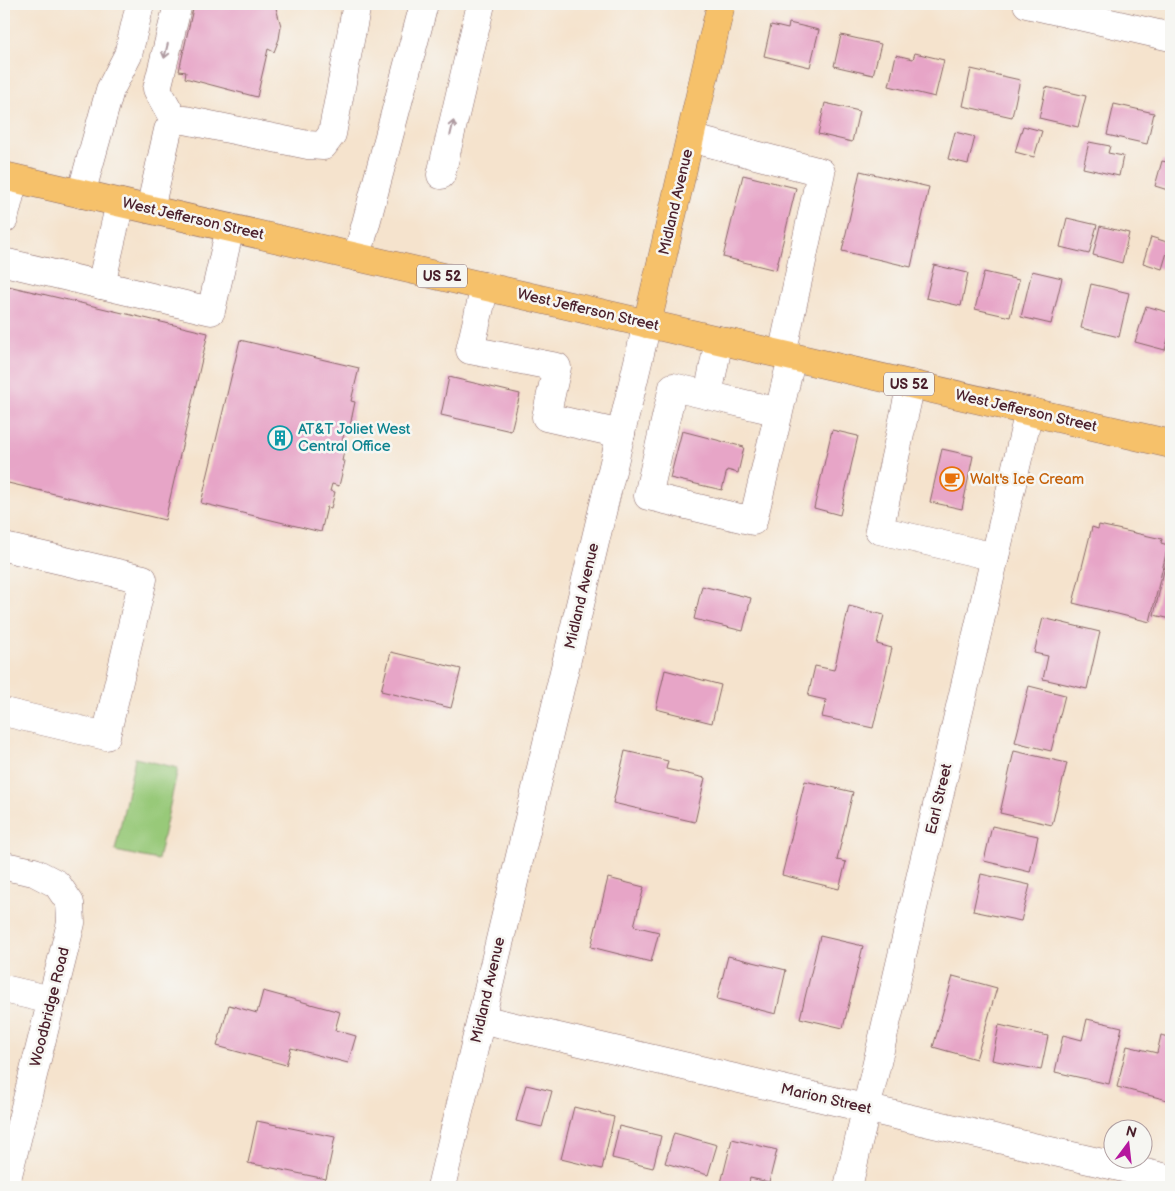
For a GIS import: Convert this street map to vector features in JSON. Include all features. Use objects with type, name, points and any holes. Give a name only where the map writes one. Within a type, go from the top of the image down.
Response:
[{"type":"main road","name":"Midland Avenue","points":[[647,324],[721,4]]},
{"type":"main road","name":"West Jefferson Street","points":[[9,177],[1171,444]]},
{"type":"street","points":[[81,194],[110,90],[128,55],[140,4]]},
{"type":"street","points":[[174,120],[157,89],[178,4]]},
{"type":"street","points":[[174,120],[185,120],[308,145],[323,146],[332,134],[357,4]]},
{"type":"street","points":[[357,257],[424,4]]},
{"type":"street","points":[[441,175],[481,4]]},
{"type":"street","points":[[1027,4],[1171,37]]},
{"type":"street","points":[[150,210],[168,130],[174,120]]},
{"type":"street","points":[[608,487],[753,521],[779,412],[787,356],[821,172],[690,138]]},
{"type":"street","points":[[4,220],[9,177]]},
{"type":"street","points":[[101,285],[120,203]]},
{"type":"street","points":[[4,262],[211,311],[230,228]]},
{"type":"street","points":[[485,286],[470,350],[557,368],[546,417],[619,442],[656,459]]},
{"type":"street","name":"Midland Avenue","points":[[441,1187],[647,324]]},
{"type":"street","points":[[708,395],[719,340]]},
{"type":"street","points":[[911,384],[879,530],[995,557]]},
{"type":"street","points":[[648,496],[673,387],[779,412]]},
{"type":"street","points":[[629,400],[668,409]]},
{"type":"street","name":"Earl Street","points":[[848,1187],[1029,411]]},
{"type":"street","points":[[4,548],[143,580],[106,736],[4,712]]},
{"type":"street","name":"Woodbridge Road","points":[[4,866],[34,872],[57,884],[70,903],[71,924],[5,1187]]},
{"type":"street","points":[[4,989],[51,1000]]},
{"type":"street","name":"Marion Street","points":[[481,1019],[1171,1179]]},
{"type":"green space","points":[[135,758],[178,768],[158,860],[115,851]]},
{"type":"building","points":[[194,4],[277,4],[276,8],[281,26],[279,39],[274,52],[268,49],[257,97],[185,78],[186,72],[179,71]]},
{"type":"building","points":[[789,23],[819,30],[810,67],[764,56],[771,25],[788,29]]},
{"type":"building","points":[[841,35],[881,44],[873,75],[834,66]]},
{"type":"building","points":[[915,53],[944,60],[935,97],[889,86],[896,55],[913,59]]},
{"type":"building","points":[[971,69],[1020,80],[1012,117],[963,106]]},
{"type":"building","points":[[1046,87],[1086,96],[1078,127],[1039,118]]},
{"type":"building","points":[[825,103],[859,111],[852,142],[818,134]]},
{"type":"building","points":[[1114,104],[1154,113],[1147,144],[1107,135]]},
{"type":"building","points":[[1023,126],[1042,131],[1034,157],[1015,152]]},
{"type":"building","points":[[955,132],[975,137],[968,164],[948,159]]},
{"type":"building","points":[[1089,142],[1110,146],[1108,153],[1123,156],[1119,176],[1083,168]]},
{"type":"building","points":[[1162,161],[1171,163],[1171,191],[1155,186]]},
{"type":"building","points":[[860,171],[929,187],[911,267],[842,251]]},
{"type":"building","points":[[743,175],[796,188],[776,270],[723,257]]},
{"type":"building","points":[[1067,218],[1097,225],[1089,254],[1060,247]]},
{"type":"building","points":[[1100,226],[1129,233],[1122,263],[1093,255]]},
{"type":"building","points":[[1151,237],[1170,243],[1162,269],[1143,263]]},
{"type":"building","points":[[934,265],[968,273],[961,306],[926,298]]},
{"type":"building","points":[[1032,271],[1062,278],[1051,324],[1021,317]]},
{"type":"building","points":[[984,272],[1019,280],[1010,317],[975,309]]},
{"type":"building","points":[[1091,284],[1129,293],[1119,337],[1081,328]]},
{"type":"building","points":[[4,285],[208,333],[165,520],[4,482]]},
{"type":"building","points":[[1146,306],[1171,313],[1171,328],[1165,350],[1135,342]]},
{"type":"building","name":"AT&T Joliet West Central Office","points":[[240,340],[359,368],[351,401],[355,402],[350,426],[346,425],[340,450],[344,451],[342,461],[345,461],[339,486],[332,484],[330,491],[335,492],[331,508],[327,507],[321,532],[201,503]]},
{"type":"building","points":[[449,377],[520,394],[511,431],[441,415]]},
{"type":"building","points":[[832,430],[858,436],[840,515],[814,508]]},
{"type":"building","points":[[682,431],[744,447],[738,473],[727,470],[722,490],[670,478]]},
{"type":"building","name":"Walt's Ice Cream","points":[[942,449],[973,456],[962,509],[930,502]]},
{"type":"building","points":[[1099,525],[1162,539],[1161,543],[1168,545],[1150,622],[1073,603],[1092,527],[1098,529]]},
{"type":"building","points":[[1168,553],[1171,554],[1171,619],[1154,615]]},
{"type":"building","points":[[702,586],[751,598],[743,631],[694,619]]},
{"type":"building","points":[[849,606],[884,615],[877,644],[892,648],[873,728],[822,717],[826,700],[808,696],[815,666],[834,670]]},
{"type":"building","points":[[1043,618],[1100,632],[1087,689],[1043,679],[1048,656],[1034,653]]},
{"type":"building","points":[[391,652],[461,669],[451,708],[381,691]]},
{"type":"building","points":[[665,670],[721,685],[712,723],[656,709]]},
{"type":"building","points":[[1029,686],[1065,695],[1051,751],[1015,742]]},
{"type":"building","points":[[625,751],[668,761],[666,769],[705,778],[695,822],[613,803]]},
{"type":"building","points":[[1014,751],[1067,763],[1052,825],[1000,813]]},
{"type":"building","points":[[805,781],[853,792],[837,860],[846,862],[839,889],[782,875]]},
{"type":"building","points":[[992,826],[1038,836],[1030,872],[984,861]]},
{"type":"building","points":[[981,874],[1030,885],[1021,921],[973,911]]},
{"type":"building","points":[[608,878],[644,887],[634,926],[659,932],[651,962],[591,947]]},
{"type":"building","points":[[820,936],[863,946],[843,1028],[800,1018]]},
{"type":"building","points":[[728,956],[786,970],[776,1014],[717,999]]},
{"type":"building","points":[[953,976],[997,988],[976,1059],[933,1047]]},
{"type":"building","points":[[263,991],[340,1012],[335,1030],[356,1036],[348,1063],[291,1048],[286,1065],[217,1046],[229,1005],[257,1013]]},
{"type":"building","points":[[1087,1019],[1122,1027],[1109,1084],[1055,1072],[1063,1035],[1082,1040]]},
{"type":"building","points":[[999,1025],[1048,1036],[1041,1070],[992,1060]]},
{"type":"building","points":[[1161,1035],[1171,1038],[1171,1101],[1117,1087],[1127,1046],[1157,1053]]},
{"type":"building","points":[[526,1085],[552,1091],[542,1127],[516,1121]]},
{"type":"building","points":[[574,1107],[614,1117],[602,1169],[561,1159]]},
{"type":"building","points":[[257,1121],[335,1137],[326,1179],[248,1163]]},
{"type":"building","points":[[619,1126],[661,1136],[653,1168],[612,1158]]},
{"type":"building","points":[[674,1133],[717,1145],[708,1175],[665,1163]]},
{"type":"building","points":[[732,1139],[777,1150],[769,1182],[750,1178],[748,1187],[720,1187]]},
{"type":"place","name":"AT&T Joliet West Central Office","points":[[280,438]]},
{"type":"place","name":"Walt's Ice Cream","points":[[952,479]]}]
